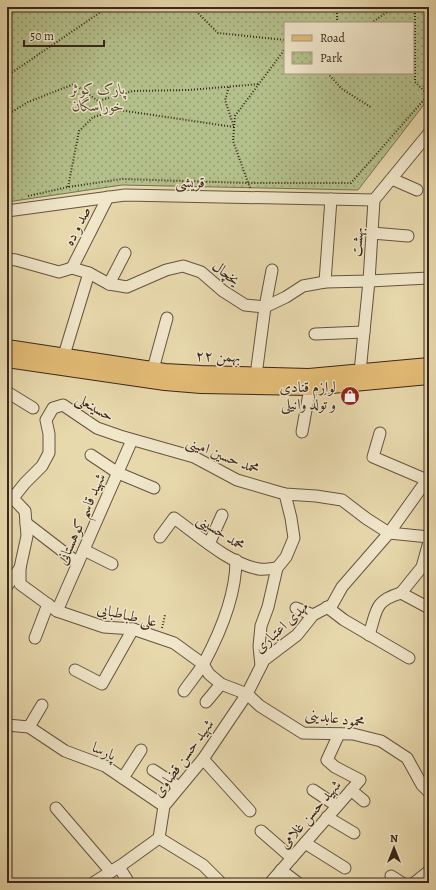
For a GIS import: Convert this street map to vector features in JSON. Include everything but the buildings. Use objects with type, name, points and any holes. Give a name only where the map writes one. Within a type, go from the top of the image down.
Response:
[{"type":"main road","name":"۲۲ بهمن","points":[[7,347],[153,369],[201,373],[235,380],[310,388],[429,377]]},
{"type":"main road","name":"۲۲ بهمن","points":[[7,360],[165,383],[235,380],[256,375],[309,376],[429,365]]},
{"type":"street","points":[[374,200],[392,179],[424,147],[429,133]]},
{"type":"street","points":[[392,179],[417,190]]},
{"type":"street","name":"قریشی","points":[[7,211],[125,195],[374,200]]},
{"type":"street","name":"صد و ده","points":[[72,268],[108,197]]},
{"type":"street","points":[[325,282],[331,199]]},
{"type":"street","name":"بهشت","points":[[360,372],[369,281],[374,200]]},
{"type":"street","points":[[372,233],[408,236]]},
{"type":"street","points":[[109,284],[125,253]]},
{"type":"street","name":"یخچال","points":[[7,259],[16,260],[59,272],[72,268],[89,273],[109,284],[127,287],[166,270],[183,266],[201,272],[224,291],[246,305],[265,307]]},
{"type":"street","points":[[256,375],[265,307],[272,270]]},
{"type":"street","points":[[64,355],[89,273]]},
{"type":"street","points":[[265,307],[286,298],[303,286],[325,282],[429,278]]},
{"type":"street","points":[[153,369],[167,318]]},
{"type":"street","points":[[315,334],[364,332]]},
{"type":"street","points":[[302,432],[310,388]]},
{"type":"street","points":[[7,392],[33,408]]},
{"type":"street","name":"حسینعلی","points":[[10,495],[42,466],[49,453],[49,434],[46,420],[53,408],[63,405],[97,428],[132,440]]},
{"type":"street","points":[[380,433],[373,457],[428,478]]},
{"type":"street","name":"شهید قاسم کوهستانی","points":[[57,611],[132,440]]},
{"type":"street","name":"محمد حسین امینی","points":[[132,440],[194,457],[237,480],[285,494],[316,496],[342,500],[389,533]]},
{"type":"street","points":[[91,455],[118,473],[154,488]]},
{"type":"street","name":"مهدی اعتباری","points":[[247,694],[264,660],[297,635],[313,615],[332,605],[342,588],[389,533],[428,478]]},
{"type":"street","points":[[261,666],[259,646],[261,626],[268,607],[277,568],[286,557],[294,538],[285,494]]},
{"type":"street","name":"علی طباطبایی","points":[[10,495],[25,511],[27,536],[20,568],[20,584],[57,611],[104,627],[133,629],[174,643],[203,664],[209,674],[221,684],[247,694]]},
{"type":"street","points":[[209,544],[222,515]]},
{"type":"street","name":"محمد حسینی","points":[[160,537],[174,518],[222,553],[236,560],[259,569],[277,568]]},
{"type":"street","points":[[26,523],[78,563]]},
{"type":"street","points":[[389,533],[429,537]]},
{"type":"street","points":[[369,635],[378,606],[388,597],[401,593],[422,567],[429,542]]},
{"type":"street","points":[[84,550],[112,564]]},
{"type":"street","points":[[184,691],[203,664],[218,632],[233,587],[236,574],[236,560]]},
{"type":"street","points":[[7,586],[20,568]]},
{"type":"street","points":[[401,593],[429,608]]},
{"type":"street","points":[[35,638],[48,604]]},
{"type":"street","points":[[327,607],[369,635],[409,658]]},
{"type":"street","points":[[296,608],[313,615]]},
{"type":"street","points":[[75,670],[102,684],[133,629]]},
{"type":"street","points":[[206,702],[221,684]]},
{"type":"street","name":"محمود عابدینی","points":[[247,694],[260,706],[303,732],[353,734],[381,741],[407,758],[422,785],[429,792]]},
{"type":"street","name":"شهید حسن قضاوی","points":[[159,838],[164,806],[203,759],[247,694]]},
{"type":"street","points":[[7,725],[29,727],[42,705]]},
{"type":"street","name":"پارسا","points":[[29,727],[65,751],[105,766],[164,806]]},
{"type":"street","name":"شهید حسن غلامی","points":[[270,883],[360,780],[335,768],[327,760],[339,734]]},
{"type":"street","points":[[123,778],[141,750]]},
{"type":"street","points":[[203,759],[250,811]]},
{"type":"street","points":[[153,770],[179,787]]},
{"type":"street","points":[[313,790],[336,806]]},
{"type":"street","points":[[351,790],[364,801]]},
{"type":"street","points":[[56,808],[129,883]]},
{"type":"street","points":[[327,817],[354,833]]},
{"type":"street","points":[[262,831],[292,858]]},
{"type":"street","points":[[94,883],[159,838],[203,865],[221,883]]},
{"type":"street","points":[[305,843],[345,868]]},
{"type":"street","points":[[281,870],[298,883]]},
{"type":"street","points":[[414,883],[429,871]]},
{"type":"street","points":[[391,876],[402,883]]},
{"type":"path","points":[[7,76],[108,7]]},
{"type":"path","points":[[192,7],[218,33],[284,40]]},
{"type":"path","points":[[337,7],[337,22]]},
{"type":"path","points":[[372,22],[395,7]]},
{"type":"path","points":[[22,198],[68,187],[122,180],[248,183],[351,183],[428,94],[415,82],[415,7]]},
{"type":"path","points":[[254,198],[233,141],[235,116],[284,50]]},
{"type":"path","points":[[330,74],[342,89],[372,108]]},
{"type":"path","points":[[7,126],[12,112],[28,102],[74,84],[98,101],[133,91],[189,90],[259,84]]},
{"type":"path","points":[[229,87],[225,100],[234,127]]},
{"type":"path","points":[[68,187],[79,131],[93,116],[119,110],[234,127]]},
{"type":"path","points":[[159,637],[165,615]]},
{"type":"green space","name":"پارک کوثر خوراسگان","points":[[19,7],[429,7],[429,98],[358,190],[122,185],[7,202],[7,18]]},
{"type":"place","name":"لوازم قنادی و تولد وانیلی","points":[[350,396]]}]
